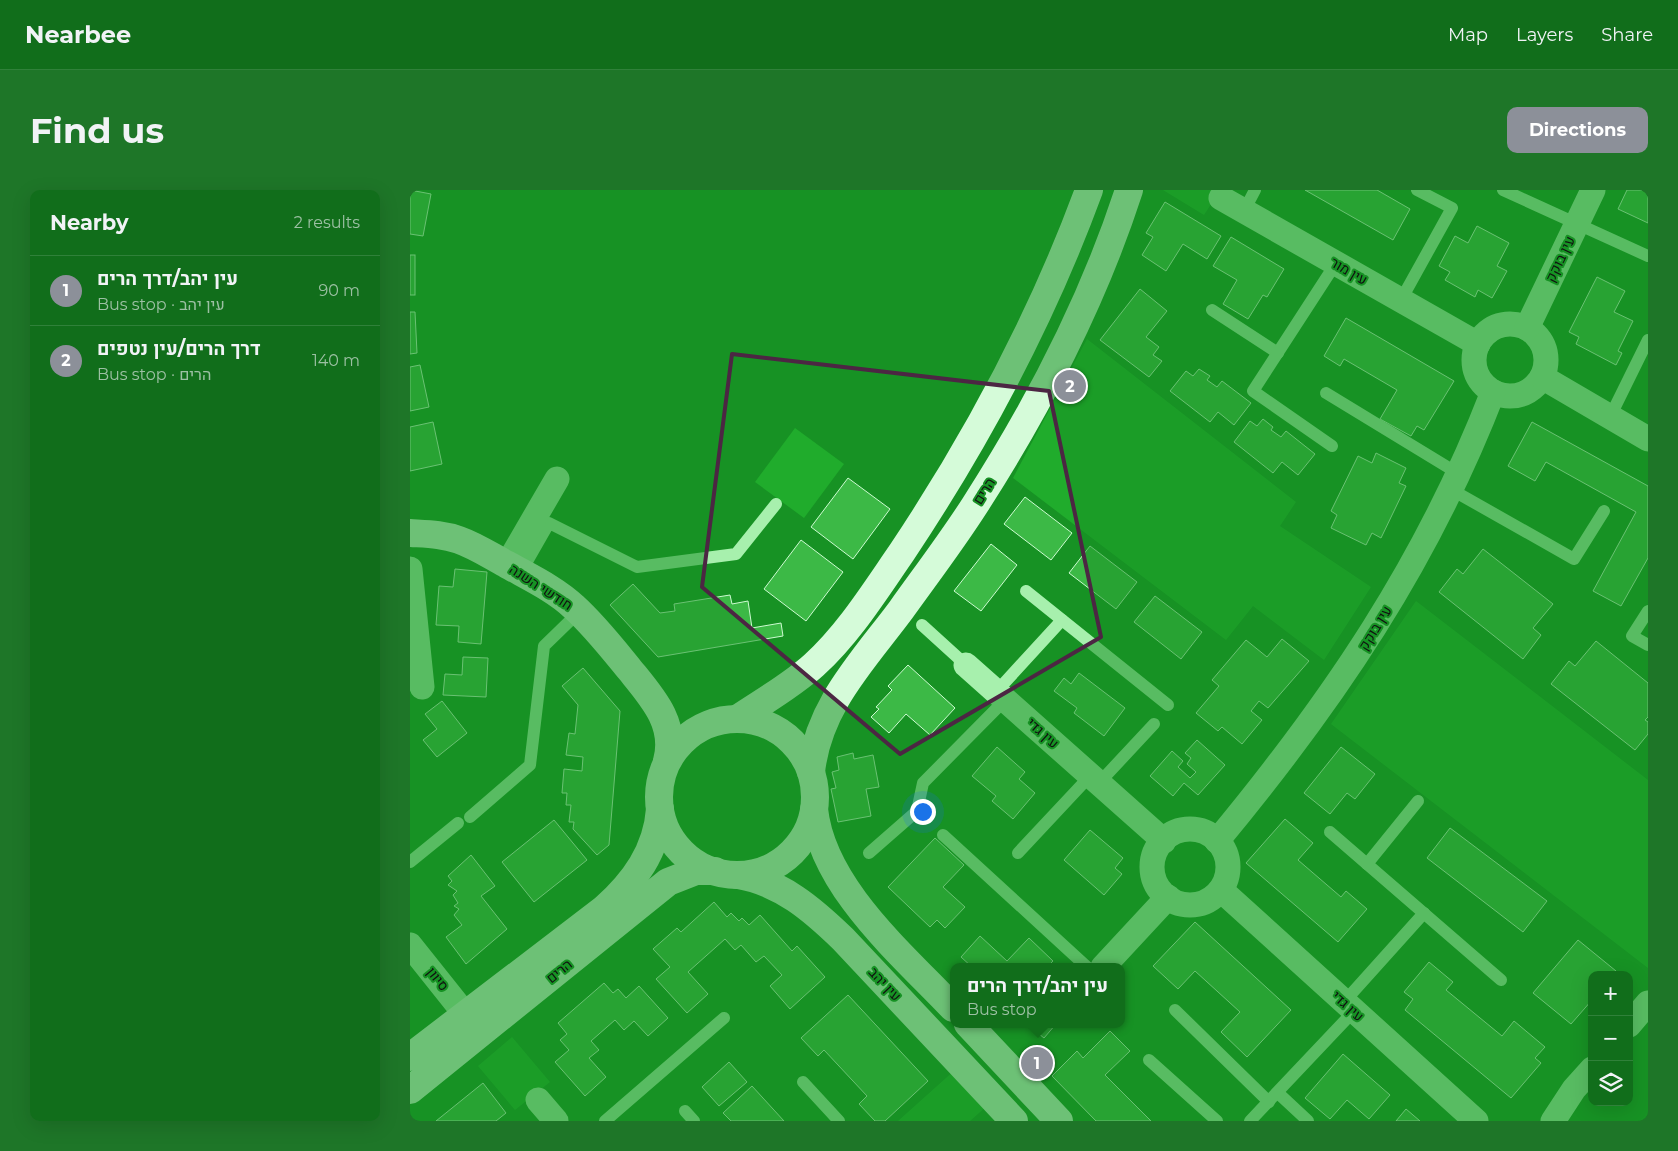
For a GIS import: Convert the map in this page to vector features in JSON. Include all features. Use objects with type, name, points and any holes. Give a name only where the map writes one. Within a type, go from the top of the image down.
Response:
[{"type":"street","points":[[730,720],[804,673],[833,646],[885,577],[970,442],[1025,340],[1053,280],[1089,190]]},
{"type":"street","name":"הרים","points":[[811,772],[817,740],[838,692],[959,528],[1010,449],[1042,391],[1094,280],[1129,190]]},
{"type":"street","name":"עין בוקק","points":[[1527,328],[1593,190]]},
{"type":"street","name":"עין מור","points":[[1221,198],[1249,200],[1336,263],[1478,344]]},
{"type":"street","points":[[1516,324],[1527,328],[1536,335],[1544,349],[1546,366],[1542,377],[1536,386],[1521,394],[1510,397],[1493,392],[1481,382],[1475,372],[1474,360],[1478,344],[1488,331],[1498,326],[1516,324]]},
{"type":"street","points":[[1542,377],[1648,439]]},
{"type":"street","name":"עין בוקק","points":[[1217,840],[1285,757],[1347,672],[1403,583],[1455,482],[1493,392]]},
{"type":"street","points":[[514,568],[557,479]]},
{"type":"street","name":"חודשי השנה","points":[[410,533],[437,534],[459,540],[514,568],[556,593],[579,612],[599,633],[661,711],[666,723],[670,743],[667,761]]},
{"type":"street","points":[[410,569],[422,688]]},
{"type":"street","name":"עין גדי","points":[[966,666],[1164,840]]},
{"type":"street","name":"חודשי השנה","points":[[643,687],[658,701],[680,713],[703,720],[730,720]]},
{"type":"street","points":[[730,720],[761,723],[783,734],[800,751],[811,772],[815,797],[814,809],[806,832],[796,847],[783,859],[761,870],[726,873],[701,866],[681,852],[667,832],[660,809],[660,784],[667,761],[674,751],[691,734],[706,725],[730,720]]},
{"type":"street","name":"הרים","points":[[410,1057],[604,909],[622,892],[648,855],[656,834],[660,809]]},
{"type":"street","points":[[814,809],[820,840],[841,882],[867,916],[950,1005]]},
{"type":"street","points":[[1191,830],[1202,832],[1217,840],[1224,850],[1228,867],[1226,879],[1221,890],[1208,900],[1196,904],[1184,904],[1168,897],[1157,885],[1153,867],[1154,856],[1164,840],[1173,834],[1191,830]]},
{"type":"street","name":"הרים","points":[[410,1090],[482,1034],[663,886],[687,873],[704,870],[726,873]]},
{"type":"street","name":"עין יהב","points":[[726,873],[759,880],[780,889],[828,924],[1014,1121]]},
{"type":"street","name":"עין גדי","points":[[1221,890],[1476,1121]]},
{"type":"street","points":[[1107,963],[1168,897]]},
{"type":"street","name":"סיוון","points":[[410,944],[465,1014]]},
{"type":"street","points":[[1633,1020],[1648,1002]]},
{"type":"street","points":[[972,1028],[1059,1121]]},
{"type":"street","points":[[1553,1121],[1574,1090],[1588,1074]]},
{"type":"street","points":[[1539,1121],[1574,1090]]},
{"type":"street","points":[[538,1100],[556,1121]]},
{"type":"lane","points":[[1401,300],[1452,208],[1417,190]]},
{"type":"lane","points":[[1503,190],[1648,256]]},
{"type":"lane","points":[[1332,446],[1253,391],[1336,263]]},
{"type":"lane","points":[[1212,310],[1278,353]]},
{"type":"lane","points":[[1610,417],[1648,340]]},
{"type":"lane","points":[[1326,393],[1455,482],[1574,559],[1604,511]]},
{"type":"lane","points":[[514,568],[549,523],[637,567],[736,554],[776,504]]},
{"type":"lane","points":[[1026,590],[1168,705]]},
{"type":"lane","points":[[1648,610],[1632,636],[1648,646]]},
{"type":"lane","points":[[470,818],[530,765],[544,646],[579,612]]},
{"type":"lane","points":[[869,853],[917,811],[923,783],[1001,696],[1062,620]]},
{"type":"lane","points":[[922,625],[966,666]]},
{"type":"lane","points":[[1018,853],[1154,724]]},
{"type":"lane","points":[[1367,864],[1418,802]]},
{"type":"lane","points":[[410,862],[458,823]]},
{"type":"lane","points":[[1330,832],[1501,980]]},
{"type":"lane","points":[[943,835],[1082,963]]},
{"type":"lane","points":[[1250,1121],[1273,1097],[1349,1007],[1424,913]]},
{"type":"lane","points":[[1175,1010],[1273,1097],[1308,1121]]},
{"type":"lane","points":[[606,1121],[724,1018]]},
{"type":"lane","points":[[1149,1060],[1217,1121]]},
{"type":"lane","points":[[803,1082],[839,1121]]},
{"type":"lane","points":[[685,1111],[694,1121]]},
{"type":"highlighted area","points":[[732,354],[1049,391],[1101,637],[900,754],[702,587]]},
{"type":"green space","points":[[1163,190],[1220,190],[1204,215]]},
{"type":"green space","points":[[1087,339],[1296,502],[1280,526],[1371,587],[1324,660],[1253,606],[1226,640],[1013,478]]},
{"type":"green space","points":[[795,428],[844,464],[804,518],[755,482]]},
{"type":"green space","points":[[1416,601],[1648,780],[1648,968],[1331,724]]},
{"type":"green space","points":[[512,1037],[550,1082],[515,1110],[478,1066]]},
{"type":"green space","points":[[956,1069],[988,1105],[970,1121],[898,1121]]},
{"type":"building","points":[[410,190],[431,194],[423,236],[410,234]]},
{"type":"building","points":[[1305,190],[1377,190],[1410,209],[1393,240]]},
{"type":"building","points":[[1627,190],[1648,190],[1648,223],[1618,209]]},
{"type":"building","points":[[1165,202],[1221,236],[1207,259],[1183,244],[1166,271],[1142,255],[1153,237],[1146,233]]},
{"type":"building","points":[[1477,226],[1509,243],[1497,266],[1507,271],[1492,298],[1478,290],[1475,297],[1445,280],[1450,272],[1439,266],[1455,236],[1468,243]]},
{"type":"building","points":[[1231,237],[1284,269],[1267,297],[1263,295],[1248,319],[1223,304],[1237,280],[1213,266]]},
{"type":"building","points":[[410,255],[415,255],[415,295],[410,295]]},
{"type":"building","points":[[1597,277],[1625,291],[1614,312],[1633,321],[1618,351],[1622,353],[1616,365],[1576,344],[1579,337],[1569,332]]},
{"type":"building","points":[[1140,289],[1167,311],[1146,337],[1159,347],[1153,355],[1162,361],[1149,377],[1100,340]]},
{"type":"building","points":[[410,312],[415,312],[417,353],[410,354]]},
{"type":"building","points":[[1346,318],[1454,381],[1424,430],[1417,426],[1411,436],[1380,419],[1397,390],[1344,359],[1340,366],[1324,356]]},
{"type":"building","points":[[420,365],[429,407],[410,411],[410,367]]},
{"type":"building","points":[[1199,369],[1210,376],[1207,380],[1217,387],[1222,381],[1251,403],[1234,425],[1218,412],[1210,422],[1170,391],[1186,371],[1193,376]]},
{"type":"building","points":[[1263,419],[1273,427],[1271,430],[1281,437],[1286,431],[1315,454],[1298,475],[1282,462],[1273,473],[1234,442],[1250,421],[1257,426]]},
{"type":"building","points":[[433,422],[442,464],[410,471],[410,427]]},
{"type":"building","points":[[1532,422],[1648,486],[1648,558],[1621,606],[1593,591],[1636,512],[1546,462],[1535,481],[1508,466]]},
{"type":"building","points":[[1376,453],[1406,468],[1399,483],[1406,486],[1381,538],[1372,533],[1366,545],[1331,528],[1337,515],[1331,511],[1358,456],[1372,463]]},
{"type":"building","points":[[848,478],[890,509],[853,559],[811,527]]},
{"type":"building","points":[[1025,497],[1072,533],[1051,560],[1004,524]]},
{"type":"building","points":[[801,540],[843,572],[806,621],[764,589]]},
{"type":"building","points":[[991,544],[1017,565],[981,611],[954,591]]},
{"type":"building","points":[[1090,546],[1137,582],[1116,609],[1069,573]]},
{"type":"building","points":[[1483,549],[1553,604],[1533,628],[1541,635],[1523,659],[1439,592],[1457,569],[1463,574]]},
{"type":"building","points":[[455,569],[487,572],[481,644],[458,642],[459,626],[436,625],[439,586],[453,587]]},
{"type":"building","points":[[633,584],[660,613],[675,611],[674,604],[730,595],[732,604],[748,601],[752,628],[781,623],[783,636],[658,657],[610,605]]},
{"type":"building","points":[[1155,596],[1202,632],[1181,659],[1134,622]]},
{"type":"building","points":[[1282,639],[1309,661],[1268,708],[1259,701],[1251,711],[1262,720],[1242,744],[1222,727],[1218,731],[1196,713],[1219,686],[1212,680],[1246,640],[1267,657]]},
{"type":"building","points":[[1596,641],[1648,683],[1648,717],[1645,720],[1648,722],[1648,734],[1635,750],[1551,684],[1569,661],[1575,666]]},
{"type":"building","points":[[463,657],[488,658],[486,697],[443,695],[445,674],[462,675]]},
{"type":"building","points":[[908,665],[955,708],[930,735],[906,714],[889,733],[871,717],[879,709],[876,707],[892,690],[888,686]]},
{"type":"building","points":[[583,668],[620,711],[609,845],[597,855],[573,829],[574,822],[569,822],[571,805],[566,805],[567,793],[562,793],[564,769],[582,771],[583,757],[566,755],[569,733],[575,734],[578,705],[562,686]]},
{"type":"building","points":[[1079,673],[1125,708],[1104,736],[1074,713],[1077,708],[1054,691],[1064,678],[1071,684]]},
{"type":"building","points":[[442,701],[467,733],[437,757],[423,740],[437,729],[425,714]]},
{"type":"building","points":[[1197,740],[1225,765],[1198,795],[1184,783],[1173,796],[1150,776],[1172,751],[1183,761],[1178,767],[1190,778],[1196,772],[1187,764],[1191,758],[1185,753]]},
{"type":"building","points":[[997,747],[1025,772],[1019,779],[1035,793],[1013,819],[992,801],[996,796],[972,776]]},
{"type":"building","points":[[1341,747],[1375,774],[1355,799],[1347,793],[1330,814],[1304,793]]},
{"type":"building","points":[[853,753],[854,759],[873,755],[879,787],[866,789],[871,816],[838,822],[831,789],[836,788],[832,772],[839,770],[837,757]]},
{"type":"building","points":[[1285,819],[1313,843],[1298,860],[1341,897],[1346,891],[1367,909],[1338,942],[1246,863]]},
{"type":"building","points":[[554,820],[587,860],[534,902],[502,862]]},
{"type":"building","points":[[1450,828],[1547,901],[1523,932],[1427,858]]},
{"type":"building","points":[[1090,830],[1123,858],[1115,868],[1122,874],[1104,895],[1064,860]]},
{"type":"building","points":[[935,838],[964,865],[943,887],[965,907],[945,928],[937,920],[930,927],[888,887]]},
{"type":"building","points":[[471,855],[495,886],[481,896],[507,929],[466,964],[446,937],[462,925],[454,915],[459,909],[454,906],[458,903],[453,895],[457,891],[448,885],[452,881],[448,876]]},
{"type":"building","points":[[714,902],[727,917],[731,913],[739,921],[742,918],[749,925],[760,915],[792,951],[797,946],[825,977],[790,1009],[770,986],[782,975],[764,956],[756,962],[741,945],[735,950],[725,939],[688,972],[708,994],[687,1013],[656,979],[670,967],[653,949],[677,928],[681,932]]},
{"type":"building","points":[[1195,922],[1291,1010],[1247,1057],[1221,1032],[1240,1012],[1195,971],[1178,989],[1153,966]]},
{"type":"building","points":[[980,936],[1007,961],[1029,938],[1053,961],[1051,963],[968,963],[961,957]]},
{"type":"building","points":[[1578,940],[1616,971],[1588,971],[1588,1005],[1571,1024],[1533,993]]},
{"type":"building","points":[[1429,962],[1453,982],[1446,990],[1502,1036],[1514,1021],[1545,1047],[1535,1058],[1541,1063],[1511,1098],[1405,1010],[1413,999],[1404,992]]},
{"type":"building","points":[[604,983],[613,993],[618,989],[626,998],[639,986],[668,1018],[648,1036],[634,1021],[624,1030],[615,1020],[591,1041],[599,1050],[589,1058],[606,1077],[585,1096],[555,1062],[569,1050],[560,1040],[567,1034],[558,1023]]},
{"type":"building","points":[[848,995],[928,1081],[885,1121],[875,1121],[859,1104],[867,1096],[824,1050],[818,1056],[801,1038]]},
{"type":"building","points":[[1036,1028],[1053,1028],[1044,1038],[1034,1030]]},
{"type":"building","points":[[1110,1031],[1130,1051],[1105,1075],[1151,1121],[1096,1121],[1052,1076],[1077,1051],[1083,1058]]},
{"type":"building","points":[[1343,1054],[1390,1095],[1369,1119],[1347,1100],[1330,1119],[1305,1098]]},
{"type":"building","points":[[729,1062],[747,1082],[719,1106],[702,1087]]},
{"type":"building","points":[[483,1083],[506,1113],[496,1121],[436,1121]]},
{"type":"building","points":[[752,1086],[784,1121],[731,1121],[723,1113]]},
{"type":"building","points":[[1406,1109],[1420,1121],[1396,1121]]},
{"type":"place","name":"דרך הרים/עין נטפים","points":[[1070,386]]},
{"type":"place","name":"עין יהב/דרך הרים","points":[[1037,1063]]}]
